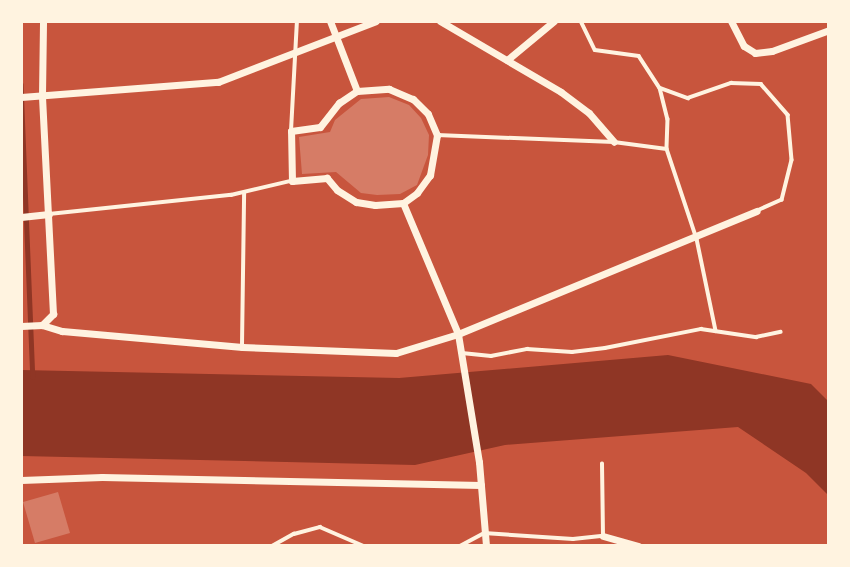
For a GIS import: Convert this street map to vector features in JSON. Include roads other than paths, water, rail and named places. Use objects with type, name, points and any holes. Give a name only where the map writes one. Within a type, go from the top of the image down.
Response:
[{"type":"street","points":[[42,326],[53,314],[49,214],[38,96],[43,21]]},
{"type":"street","points":[[330,21],[357,92]]},
{"type":"street","points":[[21,97],[218,82],[376,21]]},
{"type":"street","points":[[440,21],[589,113],[614,142]]},
{"type":"street","points":[[507,60],[554,21]]},
{"type":"street","points":[[731,21],[744,46],[755,53],[772,51],[829,30]]},
{"type":"street","points":[[389,89],[413,99],[428,114],[437,135],[430,175],[417,193],[403,203],[356,202],[337,190],[327,178],[292,181],[291,131],[320,127],[339,103],[357,92],[389,89]]},
{"type":"street","points":[[403,203],[458,334],[479,462],[485,546]]},
{"type":"street","points":[[21,326],[242,347],[396,353],[458,334],[697,239],[757,211]]},
{"type":"street","points":[[21,217],[49,214]]},
{"type":"street","points":[[21,480],[102,477],[481,485]]},
{"type":"street","points":[[603,536],[639,546]]},
{"type":"lane","points":[[291,131],[297,21]]},
{"type":"lane","points":[[581,21],[595,50],[639,56],[660,88],[668,119],[667,149],[697,239],[716,331]]},
{"type":"lane","points":[[660,88],[688,98],[731,83],[761,84],[788,115],[792,160],[786,188],[782,200],[757,211]]},
{"type":"lane","points":[[437,135],[614,142],[667,149]]},
{"type":"lane","points":[[49,214],[244,193],[292,181]]},
{"type":"lane","points":[[242,347],[244,193]]},
{"type":"lane","points":[[462,353],[491,356],[527,349],[572,352],[701,329],[756,337],[780,332]]},
{"type":"lane","points":[[460,546],[484,533],[573,539],[603,536],[602,464]]},
{"type":"lane","points":[[272,546],[294,534],[320,527],[364,546]]},
{"type":"waterway","points":[[21,84],[33,377]]}]
